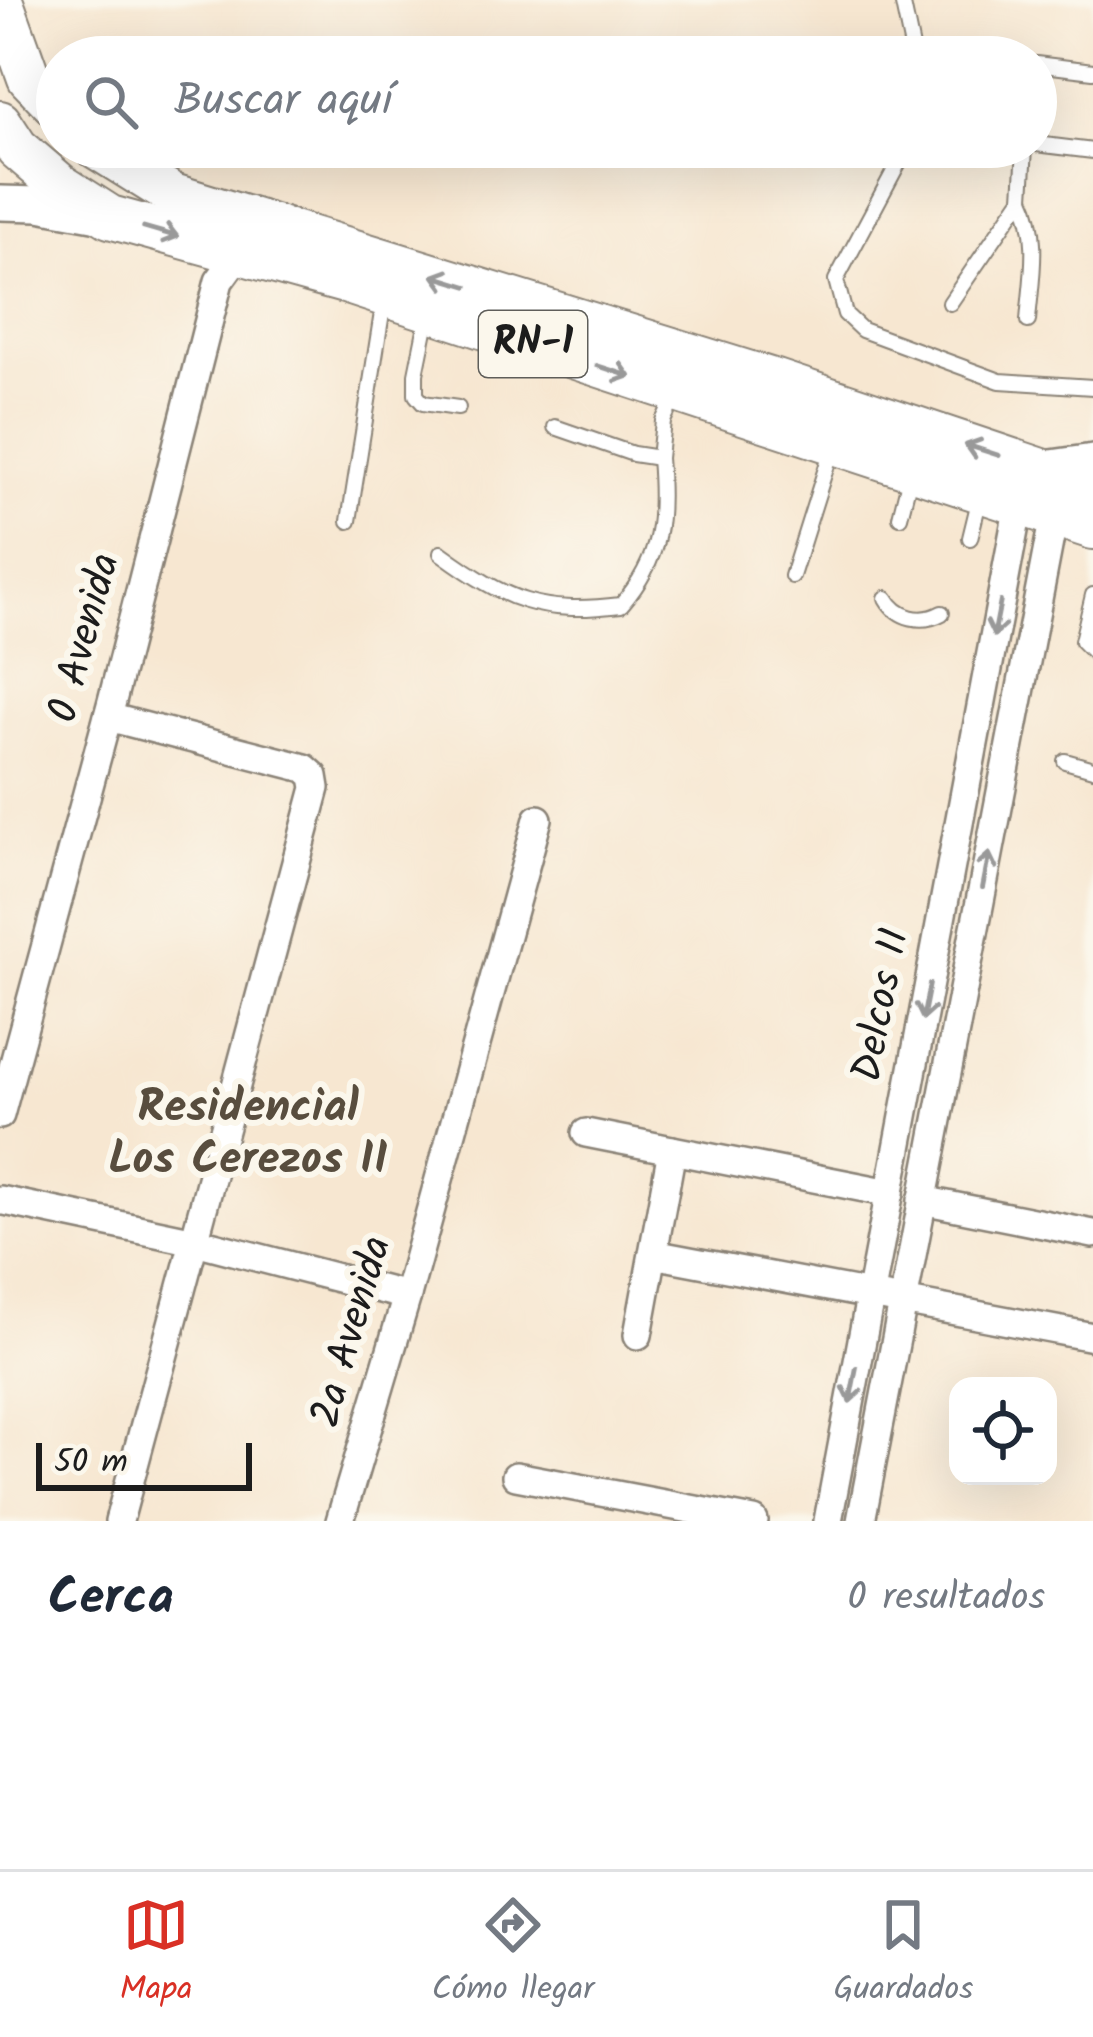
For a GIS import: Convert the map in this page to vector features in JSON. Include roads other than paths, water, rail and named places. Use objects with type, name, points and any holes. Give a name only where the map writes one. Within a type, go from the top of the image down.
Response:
[{"type":"highway","points":[[1,0],[29,78],[36,85]]},
{"type":"highway","name":"RN-1","points":[[0,122],[17,148],[36,164]]},
{"type":"highway","name":"RN-1","points":[[40,168],[110,218],[385,295],[912,468],[1036,501],[1093,487]]},
{"type":"highway","name":"RN-1","points":[[130,168],[173,195],[776,382],[1036,501]]},
{"type":"street","points":[[0,203],[110,218]]},
{"type":"street","name":"0 Avenida","points":[[0,1114],[219,281],[238,255]]},
{"type":"street","points":[[1036,501],[1093,458]]},
{"type":"street","name":"Delcos II","points":[[828,1521],[890,1193],[1036,501]]},
{"type":"street","name":"Delcos II","points":[[861,1521],[922,1200],[1036,501]]},
{"type":"street","points":[[108,717],[305,767],[314,776],[316,788],[119,1521]]},
{"type":"street","name":"2a Avenida","points":[[340,1521],[538,819]]},
{"type":"street","points":[[586,1133],[890,1193]]},
{"type":"street","points":[[638,1335],[672,1150]]},
{"type":"street","points":[[0,1200],[195,1241],[407,1296]]},
{"type":"street","points":[[922,1200],[1093,1234]]},
{"type":"street","points":[[653,1254],[1093,1337]]},
{"type":"street","points":[[516,1476],[606,1507],[754,1521]]},
{"type":"lane","points":[[902,0],[910,36]]},
{"type":"lane","points":[[1057,67],[1093,71]]},
{"type":"lane","points":[[1057,147],[1093,152]]},
{"type":"lane","points":[[896,168],[836,280],[845,314],[873,335],[1000,381],[1093,387]]},
{"type":"lane","points":[[1024,168],[1022,198],[1034,239],[1028,322]]},
{"type":"lane","points":[[950,303],[1022,198]]},
{"type":"lane","points":[[349,521],[385,295]]},
{"type":"lane","points":[[429,310],[416,395],[423,403],[458,408]]},
{"type":"lane","points":[[441,553],[486,586],[530,603],[572,611],[621,605],[644,579],[657,544],[663,421],[677,392]]},
{"type":"lane","points":[[555,428],[659,458]]},
{"type":"lane","points":[[792,576],[834,444]]},
{"type":"lane","points":[[900,517],[912,468]]},
{"type":"lane","points":[[970,538],[1036,501]]},
{"type":"lane","points":[[1093,595],[1082,641],[1093,652]]},
{"type":"lane","points":[[886,598],[900,614],[922,620],[942,613]]},
{"type":"lane","points":[[1065,761],[1093,770]]},
{"type":"district","name":"Residencial Los Cerezos II","points":[[248,1135]]}]
